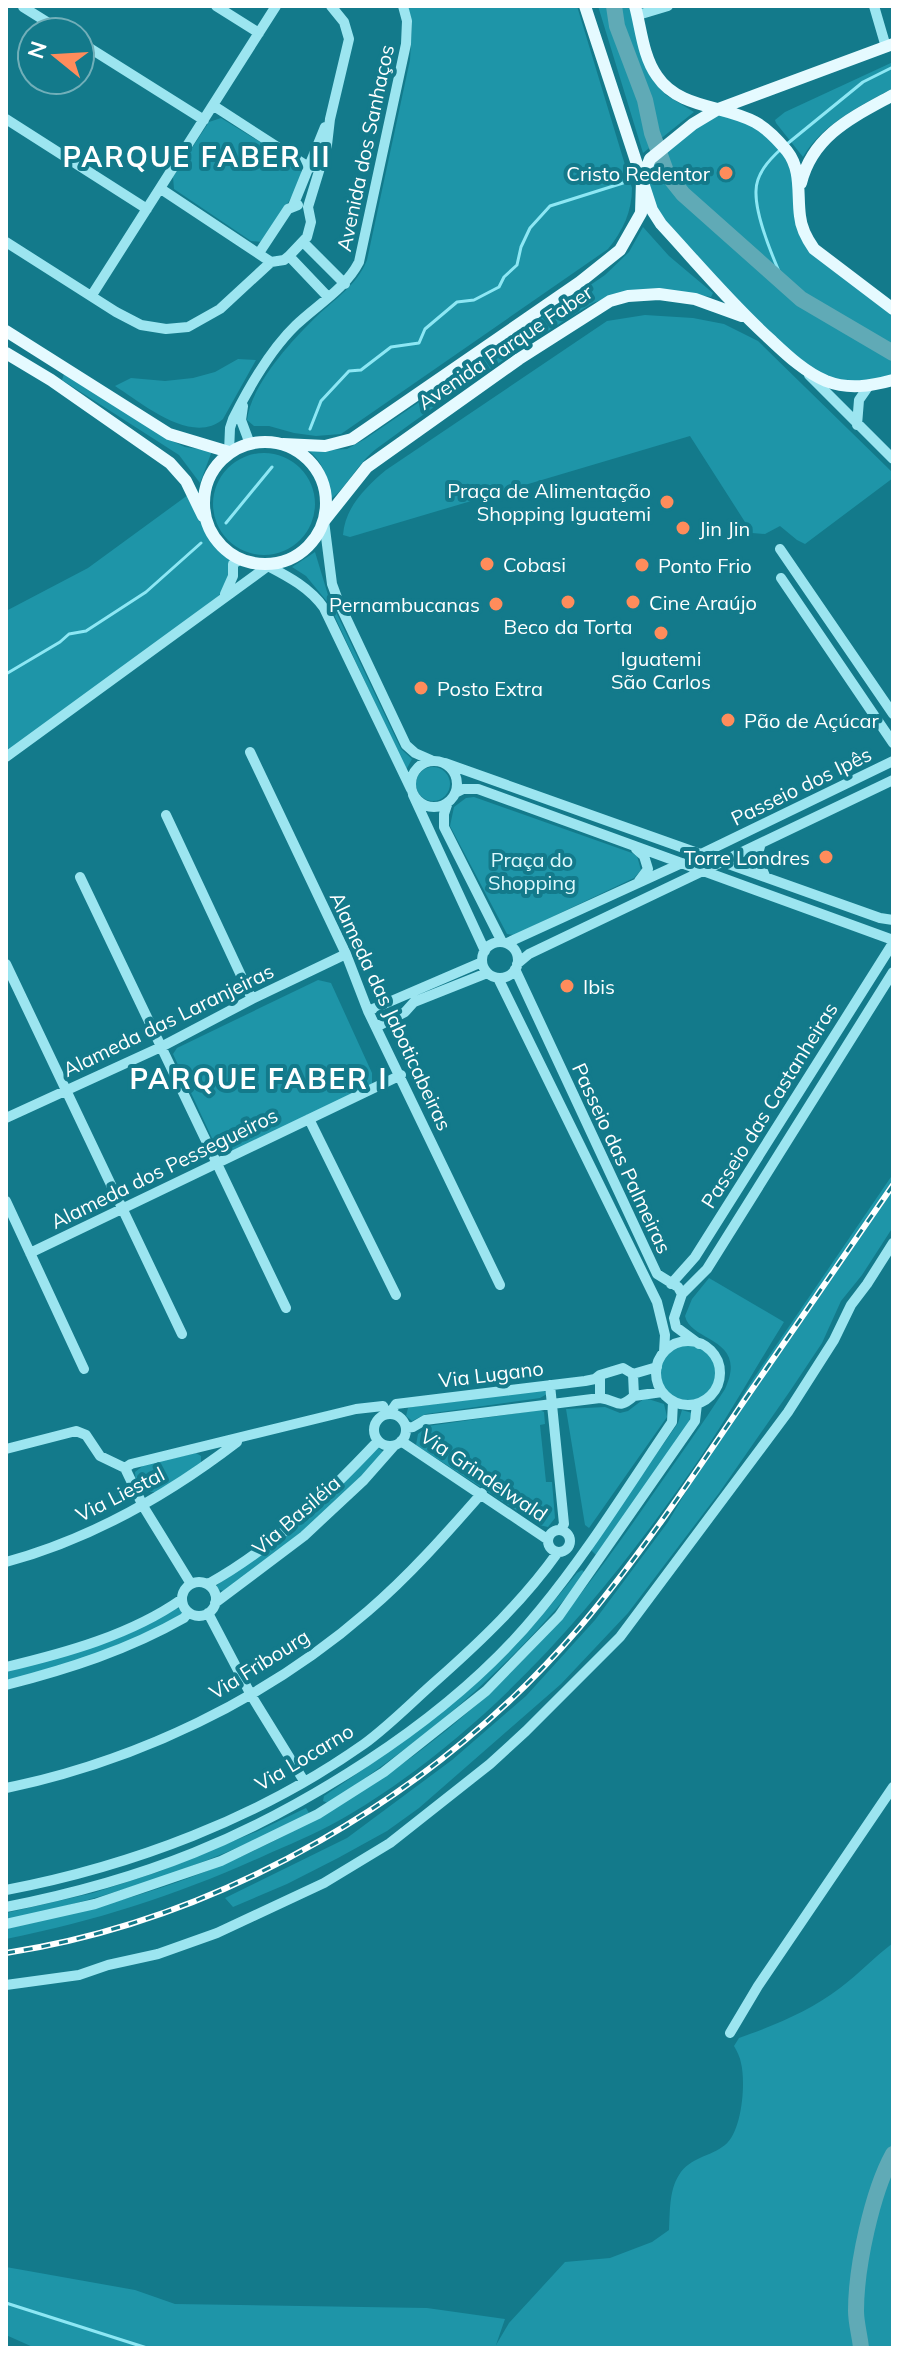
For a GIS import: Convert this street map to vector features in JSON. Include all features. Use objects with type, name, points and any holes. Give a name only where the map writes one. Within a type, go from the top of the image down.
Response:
[{"type":"main road","points":[[585,6],[644,175],[652,210],[661,224],[745,317],[799,365],[826,381],[840,385],[868,387],[893,380]]},
{"type":"main road","points":[[636,10],[657,77],[675,94],[756,122],[775,137],[796,167],[800,217],[814,249],[893,309]]},
{"type":"main road","points":[[644,175],[650,159],[693,124],[718,109],[889,45]]},
{"type":"main road","points":[[799,190],[807,164],[822,140],[840,124],[893,95]]},
{"type":"main road","name":"Avenida Parque Faber","points":[[283,444],[325,446],[352,439],[580,282],[620,250],[628,239],[641,213],[644,175]]},
{"type":"main road","name":"Avenida Parque Faber","points":[[324,521],[367,467],[599,306],[619,297],[659,294],[695,299],[745,317]]},
{"type":"main road","points":[[6,331],[169,434],[229,452]]},
{"type":"main road","points":[[6,353],[51,380],[178,470],[186,481],[204,519],[218,542],[241,559],[268,566],[288,560],[304,550],[317,536],[324,521],[325,489],[317,470],[302,454],[283,444],[250,444],[229,452],[213,471],[207,485],[204,519]]},
{"type":"main road","points":[[51,380],[60,363]]},
{"type":"street","points":[[216,6],[259,33]]},
{"type":"street","points":[[92,295],[276,6]]},
{"type":"street","points":[[6,242],[141,325],[166,329],[188,327],[220,309],[271,262],[284,260],[307,237],[311,222],[308,207],[327,145],[349,39],[344,22],[331,6]]},
{"type":"street","name":"Avenida dos Sanhaços","points":[[229,452],[230,428],[280,343],[294,326],[345,284],[363,250],[408,36],[403,6]]},
{"type":"street","points":[[636,10],[668,6]]},
{"type":"street","points":[[874,6],[889,45]]},
{"type":"street","points":[[96,52],[204,120]]},
{"type":"street","points":[[214,106],[310,168]]},
{"type":"street","points":[[6,119],[147,209]]},
{"type":"street","points":[[259,253],[293,206],[330,119]]},
{"type":"street","points":[[161,189],[271,262]]},
{"type":"street","points":[[293,206],[308,207]]},
{"type":"street","points":[[303,242],[345,284]]},
{"type":"street","points":[[289,256],[328,297]]},
{"type":"street","points":[[799,365],[893,459]]},
{"type":"street","points":[[857,425],[859,400],[868,387]]},
{"type":"street","points":[[244,400],[241,420],[250,444]]},
{"type":"street","points":[[324,521],[332,584],[339,603],[406,745],[415,753],[699,855],[893,920]]},
{"type":"street","points":[[780,549],[893,714]]},
{"type":"street","points":[[222,599],[231,583],[233,564],[241,559]]},
{"type":"street","points":[[6,757],[268,566]]},
{"type":"street","name":"Passeio das Palmeiras","points":[[268,566],[304,588],[324,608],[412,792],[488,966],[657,1302],[663,1323],[664,1352]]},
{"type":"street","points":[[781,578],[893,743]]},
{"type":"street","name":"Alameda das Jaboticabeiras","points":[[250,752],[346,954],[368,1011],[500,1285]]},
{"type":"street","points":[[431,760],[424,762],[413,773],[412,792],[425,806],[441,806],[463,789],[478,789],[874,933],[892,944]]},
{"type":"street","name":"Passeio dos Ipês","points":[[504,943],[682,863],[893,761]]},
{"type":"street","points":[[368,1011],[488,966],[508,976],[516,967],[515,950],[504,943],[444,827],[444,814],[457,781],[445,763]]},
{"type":"street","points":[[857,778],[865,793]]},
{"type":"street","name":"Passeio dos Ipês","points":[[516,967],[529,954],[893,780]]},
{"type":"street","points":[[166,815],[252,999]]},
{"type":"street","points":[[765,876],[757,857],[766,841],[768,822]]},
{"type":"street","points":[[733,839],[742,852]]},
{"type":"street","points":[[628,843],[647,862],[648,869],[636,884]]},
{"type":"street","points":[[664,856],[669,852],[669,844]]},
{"type":"street","points":[[747,870],[744,876],[747,886]]},
{"type":"street","points":[[658,874],[666,889]]},
{"type":"street","points":[[80,877],[286,1308]]},
{"type":"street","points":[[874,933],[880,918]]},
{"type":"street","points":[[488,966],[492,944],[504,943]]},
{"type":"street","name":"Passeio das Castanheiras","points":[[667,1282],[695,1257],[892,944]]},
{"type":"street","name":"Alameda das Laranjeiras","points":[[6,1118],[161,1047],[346,954]]},
{"type":"street","points":[[6,964],[182,1334]]},
{"type":"street","name":"Passeio das Palmeiras","points":[[516,967],[657,1274],[678,1287],[682,1294]]},
{"type":"street","points":[[699,1344],[680,1342],[664,1352],[657,1367],[656,1379],[662,1392],[673,1402],[697,1404],[713,1392],[719,1379],[715,1358],[699,1344],[678,1330],[674,1323],[682,1294],[707,1269],[893,972]]},
{"type":"street","points":[[376,1027],[405,1012],[412,997]]},
{"type":"street","name":"Alameda dos Pessegueiros","points":[[30,1253],[401,1075]]},
{"type":"street","points":[[309,1119],[396,1295]]},
{"type":"street","points":[[6,1201],[84,1369]]},
{"type":"street","points":[[6,1985],[79,1975],[158,1954],[217,1933],[324,1883],[390,1843],[490,1764],[620,1637],[788,1412],[834,1340],[851,1305],[893,1243]]},
{"type":"street","points":[[695,1257],[707,1269]]},
{"type":"street","points":[[657,1302],[658,1290],[667,1282]]},
{"type":"street","name":"Via Lugano","points":[[388,1413],[396,1404],[595,1379],[623,1368],[633,1374],[657,1367]]},
{"type":"street","points":[[633,1374],[634,1396]]},
{"type":"street","points":[[600,1375],[600,1398]]},
{"type":"street","points":[[550,1385],[564,1524],[547,1539],[549,1546],[558,1552],[567,1548],[570,1541],[568,1534],[561,1529]]},
{"type":"street","name":"Via Lugano","points":[[406,1428],[425,1420],[551,1403],[600,1398],[623,1405],[634,1396],[662,1392]]},
{"type":"street","points":[[6,1907],[92,1888],[156,1868],[246,1831],[309,1799],[395,1742],[449,1701],[541,1609],[672,1422],[673,1402]]},
{"type":"street","points":[[6,1924],[95,1904],[221,1861],[318,1814],[395,1764],[486,1691],[559,1616],[695,1421],[697,1404]]},
{"type":"street","points":[[125,1468],[347,1411],[383,1406],[388,1413],[403,1420],[406,1428],[397,1443],[378,1441],[374,1425],[358,1414],[347,1411]]},
{"type":"street","points":[[374,1425],[388,1413]]},
{"type":"street","points":[[6,1449],[76,1431],[86,1435],[100,1456],[125,1468],[143,1506],[191,1584]]},
{"type":"street","name":"Via Liestal","points":[[6,1562],[71,1540],[143,1506],[208,1464],[241,1438]]},
{"type":"street","name":"Via Basiléia","points":[[208,1584],[253,1556],[292,1524],[378,1441]]},
{"type":"street","name":"Via Basiléia","points":[[215,1603],[304,1536],[364,1480],[397,1443]]},
{"type":"street","name":"Via Grindelwald","points":[[397,1443],[482,1493],[547,1539]]},
{"type":"street","points":[[197,1448],[208,1464]]},
{"type":"street","name":"Via Fribourg","points":[[6,1788],[64,1774],[142,1747],[251,1695],[317,1651],[367,1612],[408,1574],[482,1493]]},
{"type":"street","name":"Via Locarno","points":[[6,1890],[110,1865],[236,1817],[304,1781],[367,1742],[486,1636],[558,1552]]},
{"type":"street","points":[[581,1554],[596,1566]]},
{"type":"street","points":[[6,1667],[87,1643],[156,1614],[182,1599],[191,1584],[208,1584],[215,1594],[215,1603],[208,1613],[198,1616],[188,1613]]},
{"type":"street","points":[[182,1599],[188,1613]]},
{"type":"street","points":[[6,1685],[67,1669],[141,1640],[175,1624],[188,1613]]},
{"type":"street","points":[[208,1613],[251,1695],[304,1781]]},
{"type":"street","points":[[730,2033],[758,1986],[893,1787]]},
{"type":"street","points":[[309,1799],[318,1814]]},
{"type":"green space","points":[[408,6],[577,6],[632,188],[626,220],[608,249],[341,434],[316,436],[254,426],[247,420],[264,378],[296,338],[352,284],[367,260],[410,60],[412,25]]},
{"type":"green space","points":[[598,6],[630,6],[651,77],[666,95],[694,112],[643,153]]},
{"type":"green space","points":[[893,62],[893,88],[831,125],[803,157],[776,123],[775,120],[785,112]]},
{"type":"green space","points":[[718,109],[756,122],[790,155],[808,239],[893,309],[893,380],[855,387],[799,365],[661,224],[642,180],[650,159]]},
{"type":"green space","points":[[221,118],[299,166],[303,178],[264,242],[251,241],[174,189],[173,177],[209,122]]},
{"type":"green space","points":[[643,227],[669,256],[713,293],[711,297],[651,292],[620,295],[593,303],[483,373],[376,449],[331,499],[325,473],[309,451],[347,449],[365,439],[605,275],[629,252]]},
{"type":"green space","points":[[645,315],[693,318],[724,324],[758,341],[892,472],[893,478],[805,544],[780,526],[765,534],[752,533],[690,436],[350,537],[343,535],[352,507],[386,470],[607,321]]},
{"type":"green space","points":[[238,359],[256,360],[223,419],[211,426],[197,428],[182,425],[153,411],[115,386],[131,378],[165,381],[193,378],[215,372]]},
{"type":"green space","points":[[64,374],[170,440],[185,447],[212,451],[200,483],[179,455],[62,380]]},
{"type":"green space","points":[[264,453],[283,457],[300,468],[311,485],[315,504],[311,523],[300,540],[283,551],[264,555],[245,551],[228,540],[217,523],[213,504],[217,485],[228,468],[245,457]]},
{"type":"green space","points":[[192,492],[218,542],[241,559],[229,588],[6,757],[6,611],[88,568]]},
{"type":"green space","points":[[315,552],[328,595],[401,749],[412,759],[406,770],[329,604],[306,576],[292,567]]},
{"type":"green space","points":[[433,767],[445,772],[450,784],[445,796],[433,801],[421,796],[416,784],[421,772]]},
{"type":"green space","name":"Praça do Shopping","points":[[474,797],[632,853],[637,856],[641,870],[634,878],[514,935],[507,934],[450,826],[454,807],[466,798]]},
{"type":"green space","points":[[318,980],[331,983],[372,1073],[372,1084],[232,1152],[217,1149],[173,1054],[177,1048]]},
{"type":"green space","points":[[893,1174],[893,1227],[841,1301],[822,1343],[790,1391],[719,1493],[628,1613],[561,1684],[419,1808],[387,1831],[338,1858],[233,1907],[225,1898],[347,1838],[452,1760],[526,1696],[595,1620],[668,1522],[749,1385]]},
{"type":"green space","points":[[709,1278],[784,1322],[715,1435],[656,1520],[580,1615],[496,1703],[403,1780],[312,1834],[205,1881],[141,1904],[6,1939],[6,1929],[148,1892],[231,1861],[311,1822],[423,1749],[491,1691],[541,1641],[591,1580],[725,1389],[730,1359],[716,1343],[689,1325],[685,1316],[692,1299]]},
{"type":"green space","points":[[688,1345],[707,1354],[716,1373],[707,1392],[688,1401],[669,1392],[660,1373],[669,1354]]},
{"type":"green space","points":[[544,1390],[547,1394],[540,1398],[426,1414],[412,1421],[406,1416],[408,1408],[412,1407]]},
{"type":"green space","points":[[645,1398],[664,1404],[667,1417],[589,1528],[585,1525],[566,1409],[605,1407],[620,1413],[628,1411]]},
{"type":"green space","points":[[540,1410],[544,1412],[545,1424],[540,1425],[546,1482],[552,1482],[555,1518],[548,1527],[539,1525],[416,1445],[418,1434],[428,1426]]},
{"type":"green space","points":[[682,1410],[692,1413],[686,1429],[596,1555],[590,1549],[678,1423]]},
{"type":"green space","points":[[378,1447],[384,1453],[310,1527],[224,1591],[216,1589],[217,1585],[248,1563]]},
{"type":"green space","points":[[196,1453],[201,1456],[201,1463],[157,1492],[144,1492],[136,1485],[135,1472],[144,1465]]},
{"type":"green space","points":[[582,1570],[586,1574],[556,1609],[466,1699],[366,1778],[328,1803],[323,1801],[324,1796],[413,1734],[476,1683],[517,1643]]},
{"type":"green space","points":[[176,1608],[181,1609],[182,1615],[117,1647],[75,1662],[6,1680],[6,1671]]},
{"type":"green space","points":[[306,1808],[309,1813],[198,1864],[85,1901],[6,1921],[6,1913],[93,1893],[158,1872]]},
{"type":"green space","points":[[893,1943],[893,2348],[35,2348],[6,2335],[6,2267],[135,2290],[175,2304],[427,2308],[505,2319],[496,2345],[509,2323],[565,2262],[610,2258],[652,2242],[669,2230],[672,2195],[679,2175],[689,2164],[725,2145],[735,2130],[743,2094],[741,2063],[734,2046],[739,2038],[817,2004],[847,1983]]},
{"type":"waterway","points":[[614,6],[617,26],[645,100],[652,133],[667,174],[683,194],[801,299],[893,353]]},
{"type":"waterway","points":[[787,144],[863,82],[893,67]]},
{"type":"waterway","points":[[781,149],[761,173],[756,191],[762,226],[786,287]]},
{"type":"waterway","points":[[310,429],[321,401],[349,371],[361,370],[391,347],[419,343],[425,329],[457,302],[474,300],[499,287],[504,277],[517,265],[530,228],[550,206],[623,183]]},
{"type":"waterway","points":[[226,523],[272,467]]},
{"type":"waterway","points":[[6,674],[69,634],[86,631],[146,592],[201,543]]},
{"type":"waterway","points":[[861,2348],[856,2311],[862,2252],[878,2188],[893,2154]]},
{"type":"waterway","points":[[6,2303],[147,2348]]},
{"type":"railway","points":[[6,1953],[87,1936],[167,1911],[245,1879],[321,1840],[392,1795],[460,1744],[522,1689],[579,1628],[623,1573],[893,1185]]},
{"type":"place","name":"Cristo Redentor","points":[[726,173]]},
{"type":"place","name":"Praça de Alimentação Shopping Iguatemi","points":[[667,502]]},
{"type":"place","name":"Jin Jin","points":[[683,528]]},
{"type":"place","name":"Cobasi","points":[[487,564]]},
{"type":"place","name":"Ponto Frio","points":[[642,565]]},
{"type":"place","name":"Beco da Torta","points":[[568,602]]},
{"type":"place","name":"Cine Araújo","points":[[633,602]]},
{"type":"place","name":"Pernambucanas","points":[[496,604]]},
{"type":"place","name":"Iguatemi São Carlos","points":[[661,633]]},
{"type":"place","name":"Posto Extra","points":[[421,688]]},
{"type":"place","name":"Pão de Açúcar","points":[[728,720]]},
{"type":"place","name":"Torre Londres","points":[[826,857]]},
{"type":"place","name":"Ibis","points":[[567,986]]},
{"type":"district","name":"PARQUE FABER II","points":[[197,156]]},
{"type":"district","name":"PARQUE FABER I","points":[[259,1078]]}]
